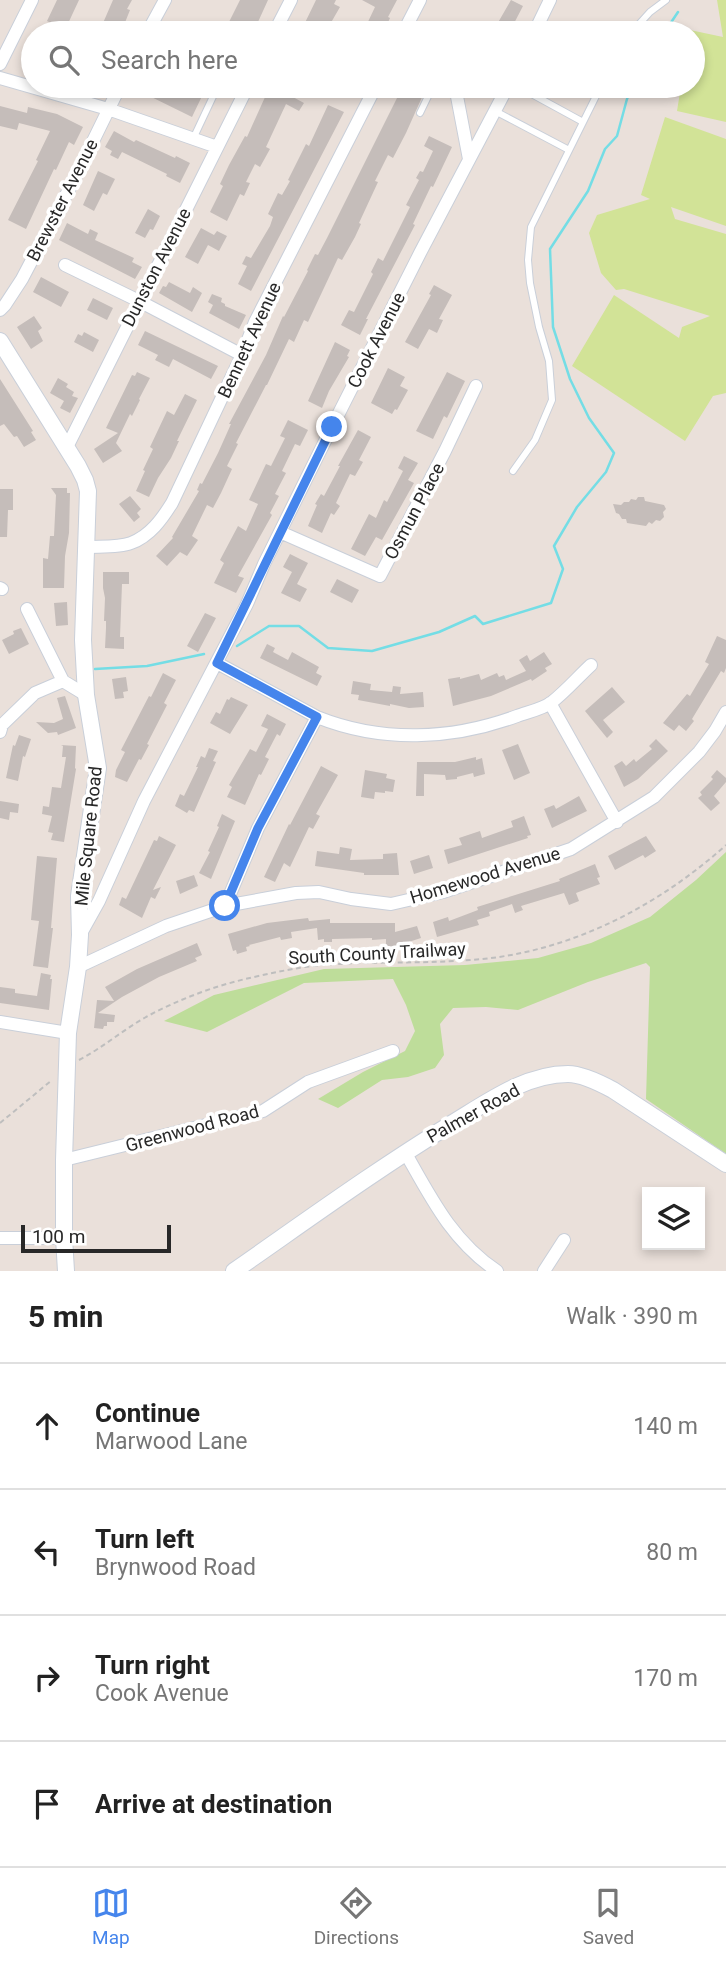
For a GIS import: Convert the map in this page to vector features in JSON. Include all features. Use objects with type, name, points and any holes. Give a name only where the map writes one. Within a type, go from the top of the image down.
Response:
[{"type":"street","points":[[22,21],[32,0]]},
{"type":"street","points":[[154,21],[165,0]]},
{"type":"street","points":[[280,21],[291,0]]},
{"type":"street","points":[[409,21],[420,0]]},
{"type":"street","points":[[540,21],[551,0]]},
{"type":"street","points":[[0,64],[21,22]]},
{"type":"street","points":[[0,78],[21,84]]},
{"type":"street","points":[[70,98],[217,147]]},
{"type":"street","name":"Brewster Avenue","points":[[0,310],[22,279],[114,98]]},
{"type":"street","name":"Dunston Avenue","points":[[66,449],[242,98]]},
{"type":"street","name":"Bennett Avenue","points":[[85,547],[131,543],[161,521],[243,355],[255,322],[370,98]]},
{"type":"street","points":[[457,98],[469,159]]},
{"type":"street","name":"Cook Avenue","points":[[80,935],[99,901],[144,801],[217,663],[280,532],[502,98]]},
{"type":"street","points":[[65,265],[243,355]]},
{"type":"street","name":"Mile Square Road","points":[[0,341],[85,480],[88,491],[83,640],[86,695],[98,768],[79,896],[78,967],[68,1033],[64,1160],[66,1271]]},
{"type":"street","name":"Osmun Place","points":[[280,532],[380,576],[476,386]]},
{"type":"street","points":[[27,609],[63,681],[86,695]]},
{"type":"street","points":[[217,663],[317,717],[363,730],[409,736],[452,733],[491,725],[550,703],[591,665]]},
{"type":"street","points":[[0,732],[2,725],[35,692],[63,681]]},
{"type":"street","points":[[550,703],[617,822]]},
{"type":"street","name":"Homewood Avenue","points":[[78,967],[166,926],[225,906],[296,893],[319,892],[391,904],[443,892],[571,849],[654,797],[699,752],[726,712]]},
{"type":"street","points":[[225,906],[258,828],[317,717]]},
{"type":"street","points":[[0,1022],[68,1033]]},
{"type":"street","name":"Greenwood Road","points":[[64,1160],[263,1111],[308,1082],[393,1051]]},
{"type":"street","name":"Palmer Road","points":[[234,1271],[405,1152],[509,1090],[542,1078],[570,1074],[599,1083],[726,1164]]},
{"type":"street","points":[[405,1152],[449,1227],[496,1271]]},
{"type":"street","points":[[0,1238],[64,1238]]},
{"type":"street","points":[[544,1271],[564,1240]]},
{"type":"lane","points":[[642,21],[666,0]]},
{"type":"lane","points":[[194,139],[212,98]]},
{"type":"lane","points":[[420,113],[427,98]]},
{"type":"lane","points":[[539,98],[583,122]]},
{"type":"lane","points":[[513,471],[534,440],[552,400],[549,361],[533,306],[528,260],[531,227],[595,98]]},
{"type":"lane","points":[[495,111],[569,150]]},
{"type":"path","name":"South County Trailway","points":[[0,1123],[67,1068],[144,1018],[219,986],[251,977],[323,965],[472,960],[533,951],[587,933],[650,903],[726,845]]},
{"type":"green space","points":[[717,0],[726,0],[726,122],[677,111],[679,98],[705,98],[705,33],[723,37]]},
{"type":"green space","points":[[665,117],[726,139],[726,226],[671,207],[675,219],[726,234],[726,393],[713,396],[685,441],[572,366],[614,295],[679,338],[682,327],[710,316],[624,289],[616,290],[601,273],[589,233],[597,215],[650,199],[641,195]]},
{"type":"green space","points":[[726,852],[726,1154],[646,1099],[650,967],[646,963],[588,982],[518,1010],[453,1008],[440,1024],[444,1055],[435,1068],[408,1077],[382,1080],[338,1108],[318,1099],[405,1051],[415,1031],[393,979],[304,983],[207,1032],[164,1021],[214,995],[324,969],[465,965],[538,958],[591,943],[650,917]]},
{"type":"building","points":[[57,0],[79,0],[69,21],[47,21]]},
{"type":"building","points":[[113,0],[132,0],[127,9],[130,10],[126,21],[104,21]]},
{"type":"building","points":[[240,0],[268,0],[258,21],[230,21]]},
{"type":"building","points":[[316,0],[336,0],[334,4],[340,7],[332,21],[306,21]]},
{"type":"building","points":[[362,0],[397,0],[389,21],[368,21],[375,7]]},
{"type":"building","points":[[511,0],[523,6],[515,21],[499,21]]},
{"type":"building","points":[[153,98],[201,98],[192,117]]},
{"type":"building","points":[[265,98],[295,98],[304,103],[299,111],[286,104],[266,147],[270,149],[260,167],[255,164],[246,182],[250,183],[244,196],[240,194],[227,221],[210,212],[223,186],[220,184],[229,165],[245,136],[247,137]]},
{"type":"building","points":[[397,98],[422,98],[393,158],[388,155],[375,181],[378,182],[355,237],[342,260],[338,258],[308,322],[304,320],[294,342],[289,339],[236,443],[238,444],[227,466],[232,469],[221,493],[213,508],[207,505],[192,536],[198,540],[187,556],[180,552],[167,566],[156,556],[173,538],[199,491],[197,490],[200,483],[202,484],[218,453],[229,424],[266,355],[283,316],[315,254],[318,255]]},
{"type":"building","points":[[328,105],[344,112],[251,291],[238,284],[247,266],[242,264],[246,256],[251,258],[270,226],[273,217],[268,214],[278,193],[282,195],[290,181],[288,180],[306,144],[309,146]]},
{"type":"building","points":[[0,106],[27,113],[28,107],[57,114],[83,127],[74,145],[69,142],[26,229],[8,220],[50,131],[19,123],[17,130],[0,126]]},
{"type":"building","points":[[114,131],[134,142],[136,140],[190,163],[180,183],[122,152],[118,159],[110,155],[112,151],[105,147]]},
{"type":"building","points":[[429,136],[452,147],[360,335],[341,325],[349,310],[354,312],[378,258],[383,261],[410,207],[406,205],[419,180],[416,178],[420,171],[423,172],[433,151],[424,146]]},
{"type":"building","points":[[98,171],[115,179],[107,195],[103,193],[94,211],[83,205]]},
{"type":"building","points":[[148,209],[160,216],[153,230],[150,229],[145,238],[135,233]]},
{"type":"building","points":[[67,223],[88,234],[90,229],[98,233],[95,240],[134,258],[132,262],[142,267],[135,279],[59,240]]},
{"type":"building","points":[[201,228],[214,235],[217,231],[227,236],[219,251],[208,245],[198,264],[185,257]]},
{"type":"building","points":[[41,277],[69,292],[61,307],[33,292]]},
{"type":"building","points":[[169,282],[190,293],[193,287],[202,293],[192,312],[159,293]]},
{"type":"building","points":[[434,285],[452,295],[439,319],[443,320],[437,333],[429,329],[418,349],[405,342]]},
{"type":"building","points":[[212,294],[222,298],[221,302],[225,306],[246,315],[239,329],[209,313],[213,305],[208,302]]},
{"type":"building","points":[[93,298],[113,308],[107,320],[87,310]]},
{"type":"building","points":[[34,316],[42,328],[38,331],[43,341],[31,349],[17,327]]},
{"type":"building","points":[[145,331],[218,366],[211,379],[173,359],[169,367],[155,360],[158,355],[138,345]]},
{"type":"building","points":[[84,332],[99,340],[93,352],[74,342],[78,334],[82,336]]},
{"type":"building","points":[[335,342],[350,350],[347,356],[349,357],[322,408],[308,401]]},
{"type":"building","points":[[388,368],[405,377],[400,386],[408,390],[392,414],[371,403]]},
{"type":"building","points":[[137,372],[150,378],[116,443],[122,451],[103,463],[94,449],[118,433],[106,428],[132,375],[135,376]]},
{"type":"building","points":[[447,372],[465,381],[447,418],[444,416],[433,439],[416,431]]},
{"type":"building","points":[[58,378],[68,384],[66,387],[74,392],[72,396],[78,398],[70,413],[60,408],[64,401],[50,393]]},
{"type":"building","points":[[0,379],[33,431],[31,432],[36,440],[24,447],[4,424],[0,426]]},
{"type":"building","points":[[185,394],[197,400],[171,458],[149,497],[136,491],[153,449],[150,447],[167,411],[174,415]]},
{"type":"building","points":[[288,420],[308,430],[300,446],[295,444],[282,471],[286,473],[275,494],[279,496],[270,513],[272,515],[238,576],[244,578],[236,593],[214,583],[224,563],[220,560],[238,526],[246,531],[258,504],[249,500],[266,464],[271,466],[285,438],[280,436]]},
{"type":"building","points":[[358,430],[371,437],[359,460],[363,462],[355,476],[350,474],[336,503],[340,506],[334,515],[331,513],[322,533],[308,526],[317,505],[315,504],[321,494],[324,496]]},
{"type":"building","points":[[404,456],[418,463],[408,480],[414,483],[382,540],[376,537],[365,556],[351,549],[369,514],[376,518],[384,500],[387,502],[403,471],[398,468]]},
{"type":"building","points":[[51,488],[67,488],[67,493],[70,493],[64,588],[43,588],[43,558],[48,559],[50,536],[54,536],[56,495]]},
{"type":"building","points":[[0,489],[13,489],[13,510],[8,510],[7,537],[0,537]]},
{"type":"building","points":[[130,496],[141,509],[137,513],[140,517],[134,522],[119,504]]},
{"type":"building","points":[[638,497],[664,505],[664,517],[652,524],[649,522],[646,526],[627,523],[626,519],[616,513],[613,504],[621,505]]},
{"type":"building","points":[[290,554],[308,563],[297,584],[307,589],[300,602],[281,593],[292,572],[283,567]]},
{"type":"building","points":[[103,572],[129,572],[129,584],[122,584],[120,637],[124,637],[124,649],[105,648]]},
{"type":"building","points":[[337,579],[359,590],[352,603],[330,592]]},
{"type":"building","points":[[67,602],[68,625],[56,626],[54,603]]},
{"type":"building","points":[[205,613],[216,618],[198,652],[187,646]]},
{"type":"building","points":[[21,628],[29,644],[9,654],[2,640]]},
{"type":"building","points":[[717,636],[726,640],[724,673],[721,671],[686,731],[679,725],[674,731],[663,723],[687,694],[690,696],[709,664],[705,662]]},
{"type":"building","points":[[267,644],[275,648],[273,652],[288,660],[292,652],[319,667],[316,673],[322,676],[317,686],[260,658]]},
{"type":"building","points":[[544,652],[552,664],[532,681],[531,679],[491,696],[453,706],[448,679],[479,674],[481,680],[497,673],[499,677],[504,675],[506,680],[526,671],[519,660],[527,655],[530,661]]},
{"type":"building","points":[[163,673],[176,680],[164,703],[167,705],[147,744],[149,745],[127,782],[115,777],[125,752],[121,750]]},
{"type":"building","points":[[126,677],[128,691],[123,692],[124,698],[115,699],[112,679]]},
{"type":"building","points":[[353,681],[371,684],[370,690],[392,692],[393,686],[401,687],[400,694],[423,692],[424,707],[390,706],[358,700],[359,695],[351,694]]},
{"type":"building","points":[[612,687],[625,702],[603,720],[613,732],[607,738],[585,711]]},
{"type":"building","points":[[65,696],[76,728],[58,735],[57,732],[48,733],[36,722],[54,723],[63,719],[57,698]]},
{"type":"building","points":[[231,697],[248,705],[230,734],[210,723],[216,712],[220,714],[227,699]]},
{"type":"building","points":[[267,714],[286,724],[280,736],[277,734],[265,757],[269,759],[245,805],[227,797],[232,787],[229,785],[250,749],[256,752],[268,729],[261,726]]},
{"type":"building","points":[[19,735],[31,739],[25,757],[23,756],[18,781],[6,778],[13,745],[15,746]]},
{"type":"building","points":[[656,739],[668,751],[638,779],[624,787],[614,766],[622,761],[626,766],[634,759],[636,762],[652,749],[649,746]]},
{"type":"building","points":[[518,744],[530,773],[514,780],[502,750]]},
{"type":"building","points":[[61,745],[76,746],[76,769],[64,842],[51,840],[53,833],[48,832],[52,816],[42,814],[43,806],[49,807],[52,787],[61,788],[66,757],[62,757]]},
{"type":"building","points":[[209,748],[218,751],[213,761],[216,762],[194,812],[189,810],[187,813],[175,806],[180,794],[184,796],[201,756],[205,758]]},
{"type":"building","points":[[476,757],[476,760],[482,758],[485,774],[474,777],[473,773],[446,780],[445,775],[424,774],[424,796],[416,796],[417,762],[455,762]]},
{"type":"building","points":[[321,766],[338,775],[316,814],[320,816],[313,829],[309,827],[290,867],[284,863],[275,882],[264,877]]},
{"type":"building","points":[[365,770],[387,774],[386,778],[395,780],[393,792],[375,792],[374,799],[361,797]]},
{"type":"building","points":[[717,770],[726,778],[726,782],[714,796],[720,803],[711,811],[698,798]]},
{"type":"building","points":[[579,796],[587,811],[552,828],[544,809],[554,805],[556,809]]},
{"type":"building","points":[[0,801],[19,804],[18,813],[10,812],[9,820],[0,818]]},
{"type":"building","points":[[222,814],[235,821],[211,879],[199,873],[210,852],[208,851]]},
{"type":"building","points":[[524,816],[531,835],[527,836],[528,838],[448,864],[444,850],[462,845],[459,838],[480,831],[482,838],[513,827],[511,821]]},
{"type":"building","points":[[159,836],[176,845],[153,890],[161,887],[155,899],[151,897],[142,918],[119,905],[122,897],[126,899],[154,840],[157,841]]},
{"type":"building","points":[[646,836],[656,851],[615,870],[608,856]]},
{"type":"building","points":[[340,847],[352,849],[350,860],[383,859],[383,854],[397,853],[399,875],[364,875],[315,866],[317,851],[339,854]]},
{"type":"building","points":[[429,855],[433,868],[414,874],[410,861]]},
{"type":"building","points":[[37,856],[57,858],[48,968],[33,966],[39,921],[31,920]]},
{"type":"building","points":[[595,864],[600,884],[576,893],[579,901],[569,905],[564,893],[521,906],[523,910],[515,913],[512,904],[489,912],[490,916],[477,920],[479,925],[437,937],[433,922],[448,917],[449,921],[478,910],[477,907],[560,881],[559,879]]},
{"type":"building","points":[[194,875],[198,886],[180,894],[176,881]]},
{"type":"building","points":[[308,918],[309,921],[330,919],[330,923],[395,923],[395,932],[417,926],[421,938],[396,948],[386,948],[386,939],[332,939],[332,942],[324,942],[324,939],[318,940],[317,928],[291,932],[292,938],[281,940],[280,937],[249,945],[246,947],[247,951],[237,954],[236,950],[233,951],[228,934],[267,923]]},
{"type":"building","points":[[197,943],[202,955],[195,958],[197,961],[122,997],[98,1013],[115,1015],[114,1022],[107,1022],[103,1029],[94,1028],[97,1000],[114,1001],[105,987],[137,969]]},
{"type":"building","points":[[41,973],[51,975],[52,979],[49,1010],[0,1003],[0,987],[15,989],[15,993],[37,996]]},
{"type":"waterway","points":[[672,21],[678,12]]},
{"type":"waterway","points":[[237,646],[269,626],[299,626],[328,648],[372,651],[439,632],[475,616],[483,624],[551,603],[563,569],[554,546],[577,507],[606,472],[614,453],[589,418],[570,379],[553,327],[550,249],[588,191],[605,149],[617,136],[627,98]]},
{"type":"waterway","points":[[95,669],[147,666],[204,654]]},
{"type":"route","points":[[225,906],[258,828],[317,717],[217,663],[332,427]]}]
